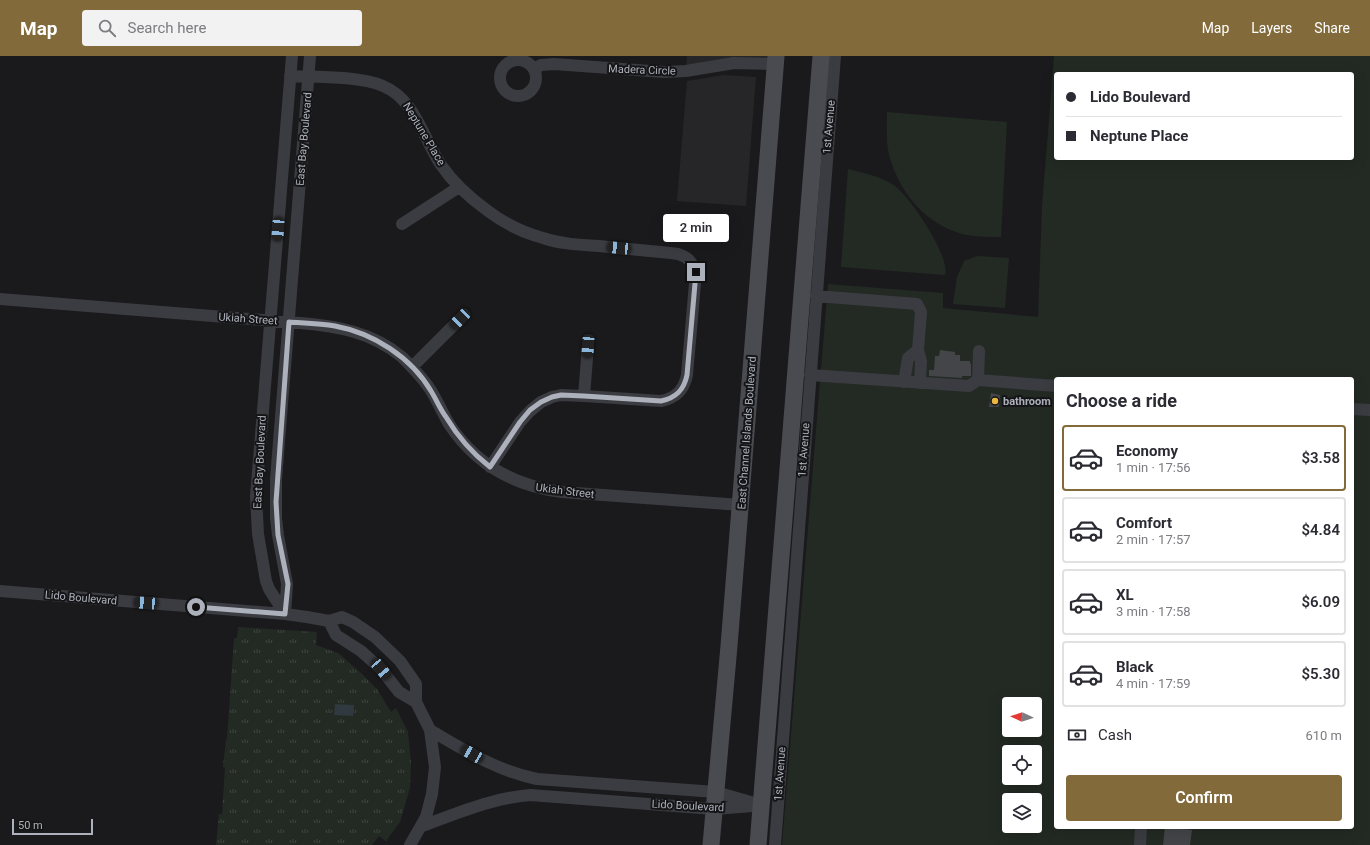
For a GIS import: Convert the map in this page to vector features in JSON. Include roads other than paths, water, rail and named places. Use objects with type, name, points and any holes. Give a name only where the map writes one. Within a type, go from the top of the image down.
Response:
[{"type":"main road","points":[[758,845],[821,56]]},
{"type":"main road","name":"East Channel Islands Boulevard","points":[[711,845],[741,506],[776,60]]},
{"type":"street","name":"East Bay Boulevard","points":[[285,614],[269,589],[266,581],[258,534],[256,510],[257,478],[292,56]]},
{"type":"street","name":"East Bay Boulevard","points":[[285,614],[288,584],[278,535],[276,502],[310,56]]},
{"type":"street","name":"1st Avenue","points":[[775,845],[835,56]]},
{"type":"street","name":"Madera Circle","points":[[534,69],[541,65],[554,64],[664,72],[686,71],[734,63],[776,60]]},
{"type":"street","name":"Neptune Place","points":[[290,76],[366,81],[394,91],[411,109],[441,165],[458,187],[489,212],[510,224],[541,238],[561,243],[678,254],[690,260],[694,266],[696,272],[688,367],[683,389],[673,397],[661,401],[561,395],[552,397],[541,402],[530,410],[520,422],[490,467]]},
{"type":"street","points":[[402,224],[458,187]]},
{"type":"street","points":[[816,296],[918,304],[921,312],[918,350],[921,361],[920,383]]},
{"type":"street","name":"Ukiah Street","points":[[0,299],[334,326],[360,333],[390,348],[412,366],[431,390],[455,432],[464,444],[490,467],[512,480],[546,490],[741,506]]},
{"type":"street","points":[[412,366],[460,319]]},
{"type":"street","points":[[584,396],[588,346]]},
{"type":"street","points":[[904,382],[908,358],[918,350]]},
{"type":"street","points":[[978,380],[979,351]]},
{"type":"street","points":[[810,375],[969,386],[978,380],[1054,386]]},
{"type":"street","points":[[1354,409],[1370,410]]},
{"type":"street","name":"Lido Boulevard","points":[[0,591],[285,614],[329,621],[342,617],[353,622],[375,637],[400,661],[416,684],[416,702],[430,730],[434,756],[434,780],[429,808],[422,826]]},
{"type":"street","points":[[329,621],[336,635],[371,659],[399,692],[416,702]]},
{"type":"street","name":"Lido Boulevard","points":[[430,730],[497,767],[537,779],[716,792],[761,805]]},
{"type":"street","name":"Lido Boulevard","points":[[422,826],[487,802],[512,797],[530,796],[714,809],[761,805]]},
{"type":"street","points":[[407,844],[422,826]]},
{"type":"street","points":[[1140,845],[1141,829]]},
{"type":"place","name":"bathroom","points":[[995,401]]}]
